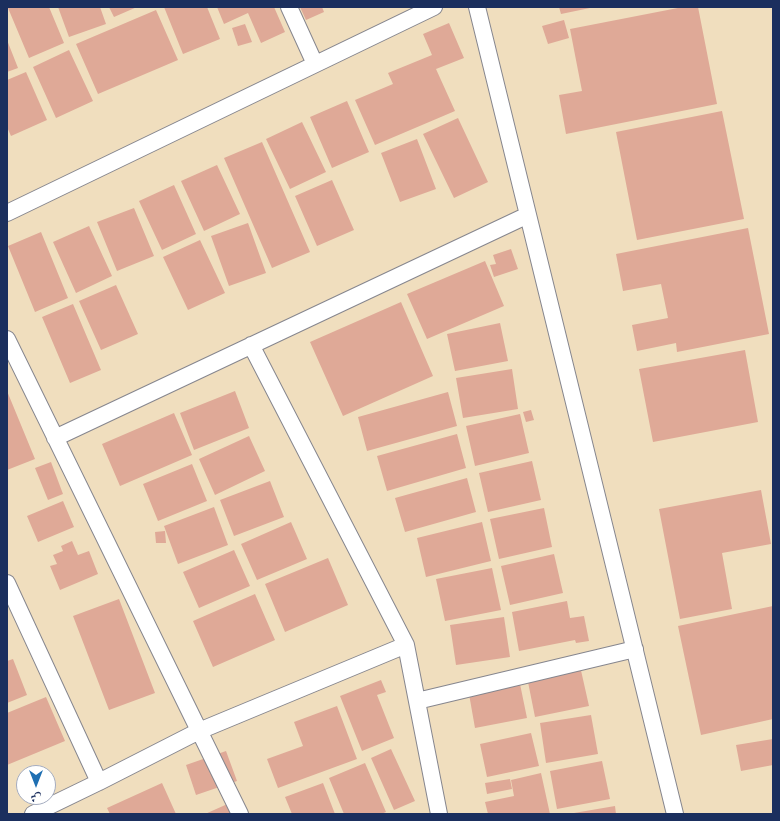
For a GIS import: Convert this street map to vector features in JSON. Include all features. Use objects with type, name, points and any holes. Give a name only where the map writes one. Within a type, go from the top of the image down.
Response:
[{"type":"street","points":[[289,7],[315,64]]},
{"type":"street","points":[[7,213],[434,7]]},
{"type":"street","points":[[477,7],[675,814]]},
{"type":"street","points":[[56,438],[528,215]]},
{"type":"street","points":[[7,339],[240,814]]},
{"type":"street","points":[[251,345],[406,645],[439,814]]},
{"type":"street","points":[[7,583],[99,782]]},
{"type":"street","points":[[33,814],[199,732],[406,645]]},
{"type":"street","points":[[417,701],[635,648]]},
{"type":"building","points":[[49,7],[64,43],[29,58],[8,8]]},
{"type":"building","points":[[58,7],[100,7],[106,24],[69,37]]},
{"type":"building","points":[[109,7],[137,7],[114,17]]},
{"type":"building","points":[[164,7],[207,7],[220,39],[183,54]]},
{"type":"building","points":[[217,7],[274,7],[285,32],[261,43],[248,13],[224,24]]},
{"type":"building","points":[[300,7],[322,7],[324,12],[306,20]]},
{"type":"building","points":[[559,7],[590,7],[590,8],[561,14]]},
{"type":"building","points":[[683,7],[698,7],[717,104],[566,134],[559,95],[582,91],[570,29]]},
{"type":"building","points":[[156,10],[178,60],[98,94],[76,44]]},
{"type":"building","points":[[564,20],[569,38],[548,44],[542,26]]},
{"type":"building","points":[[449,23],[464,58],[436,69],[455,111],[375,145],[355,100],[393,84],[388,73],[432,55],[423,34]]},
{"type":"building","points":[[245,24],[252,42],[238,46],[232,28]]},
{"type":"building","points":[[7,40],[18,68],[7,72]]},
{"type":"building","points":[[69,50],[93,101],[56,118],[33,67]]},
{"type":"building","points":[[26,72],[47,120],[11,136],[7,127],[7,80]]},
{"type":"building","points":[[347,101],[369,152],[332,168],[310,117]]},
{"type":"building","points":[[722,111],[744,219],[637,240],[616,132]]},
{"type":"building","points":[[458,118],[488,182],[454,198],[423,134]]},
{"type":"building","points":[[302,122],[326,172],[290,189],[266,139]]},
{"type":"building","points":[[417,139],[436,189],[400,202],[381,153]]},
{"type":"building","points":[[262,142],[310,252],[272,268],[224,158]]},
{"type":"building","points":[[217,165],[240,214],[204,231],[181,181]]},
{"type":"building","points":[[332,180],[354,230],[317,246],[295,196]]},
{"type":"building","points":[[174,185],[196,234],[162,250],[139,201]]},
{"type":"building","points":[[134,208],[154,256],[117,271],[97,222]]},
{"type":"building","points":[[248,223],[266,273],[229,286],[211,236]]},
{"type":"building","points":[[89,226],[112,276],[76,293],[53,242]]},
{"type":"building","points":[[748,228],[769,334],[677,352],[676,343],[637,351],[632,325],[668,318],[661,284],[623,291],[616,254]]},
{"type":"building","points":[[41,232],[68,298],[35,312],[8,246]]},
{"type":"building","points":[[200,240],[225,293],[188,310],[163,257]]},
{"type":"building","points":[[511,249],[518,269],[494,277],[490,265],[496,264],[493,255]]},
{"type":"building","points":[[485,261],[504,306],[427,339],[407,294]]},
{"type":"building","points":[[116,285],[138,334],[101,350],[79,301]]},
{"type":"building","points":[[401,302],[433,376],[343,416],[310,342]]},
{"type":"building","points":[[73,304],[101,370],[70,383],[42,317]]},
{"type":"building","points":[[500,323],[508,361],[455,371],[447,334]]},
{"type":"building","points":[[745,350],[758,422],[653,442],[639,369]]},
{"type":"building","points":[[512,369],[518,409],[463,418],[456,378]]},
{"type":"building","points":[[7,391],[35,459],[7,470]]},
{"type":"building","points":[[235,391],[249,428],[194,450],[180,413]]},
{"type":"building","points":[[448,392],[457,426],[367,451],[358,417]]},
{"type":"building","points":[[531,410],[534,420],[526,422],[523,412]]},
{"type":"building","points":[[174,413],[192,455],[120,486],[102,444]]},
{"type":"building","points":[[520,414],[529,453],[475,466],[466,426]]},
{"type":"building","points":[[457,434],[466,468],[387,491],[377,456]]},
{"type":"building","points":[[249,436],[265,471],[215,495],[199,459]]},
{"type":"building","points":[[532,461],[541,500],[488,512],[479,473]]},
{"type":"building","points":[[51,462],[63,494],[48,500],[35,468]]},
{"type":"building","points":[[192,464],[207,501],[158,521],[143,484]]},
{"type":"building","points":[[467,478],[476,512],[405,532],[395,498]]},
{"type":"building","points":[[270,481],[284,517],[234,536],[220,500]]},
{"type":"building","points":[[761,490],[771,544],[722,553],[732,609],[680,619],[659,509]]},
{"type":"building","points":[[63,501],[74,527],[38,542],[27,516]]},
{"type":"building","points":[[214,507],[228,545],[178,564],[164,526]]},
{"type":"building","points":[[544,508],[552,547],[499,559],[490,519]]},
{"type":"building","points":[[291,522],[307,559],[257,580],[241,544]]},
{"type":"building","points":[[482,522],[491,561],[426,577],[417,538]]},
{"type":"building","points":[[165,531],[166,543],[156,543],[155,532]]},
{"type":"building","points":[[72,541],[78,555],[89,551],[98,574],[60,590],[50,566],[57,564],[53,555],[63,551],[61,546]]},
{"type":"building","points":[[234,550],[250,586],[199,608],[183,572]]},
{"type":"building","points":[[554,554],[563,593],[510,605],[501,566]]},
{"type":"building","points":[[328,558],[348,605],[285,632],[265,584]]},
{"type":"building","points":[[492,568],[501,610],[445,621],[436,579]]},
{"type":"building","points":[[255,594],[275,640],[213,667],[193,621]]},
{"type":"building","points":[[119,599],[155,693],[109,710],[73,616]]},
{"type":"building","points":[[567,601],[570,618],[584,616],[589,641],[576,643],[575,640],[519,651],[512,612]]},
{"type":"building","points":[[773,606],[773,719],[701,735],[678,626]]},
{"type":"building","points":[[504,617],[510,657],[456,665],[450,625]]},
{"type":"building","points":[[13,659],[27,695],[7,703],[7,661]]},
{"type":"building","points":[[580,666],[589,706],[535,717],[527,677]]},
{"type":"building","points":[[381,680],[386,692],[377,695],[394,738],[362,751],[340,696]]},
{"type":"building","points":[[520,684],[527,718],[475,728],[469,694]]},
{"type":"building","points":[[46,697],[65,741],[7,765],[7,713]]},
{"type":"building","points":[[337,706],[357,759],[278,788],[267,759],[303,746],[294,722]]},
{"type":"building","points":[[591,715],[598,754],[546,763],[540,723]]},
{"type":"building","points":[[531,733],[539,766],[487,777],[480,744]]},
{"type":"building","points":[[773,739],[773,765],[741,771],[736,745]]},
{"type":"building","points":[[391,749],[415,801],[394,810],[371,758]]},
{"type":"building","points":[[226,751],[237,781],[196,795],[186,765]]},
{"type":"building","points":[[602,761],[610,799],[557,809],[550,771]]},
{"type":"building","points":[[365,763],[386,812],[381,814],[344,814],[329,778]]},
{"type":"building","points":[[541,773],[550,814],[488,814],[485,802],[514,796],[511,780]]},
{"type":"building","points":[[510,779],[512,789],[487,794],[485,783]]},
{"type":"building","points":[[162,783],[176,814],[110,814],[107,808]]},
{"type":"building","points":[[323,783],[335,814],[292,814],[285,797]]},
{"type":"building","points":[[232,802],[237,814],[205,814]]},
{"type":"building","points":[[615,806],[616,814],[574,814],[574,813]]}]
